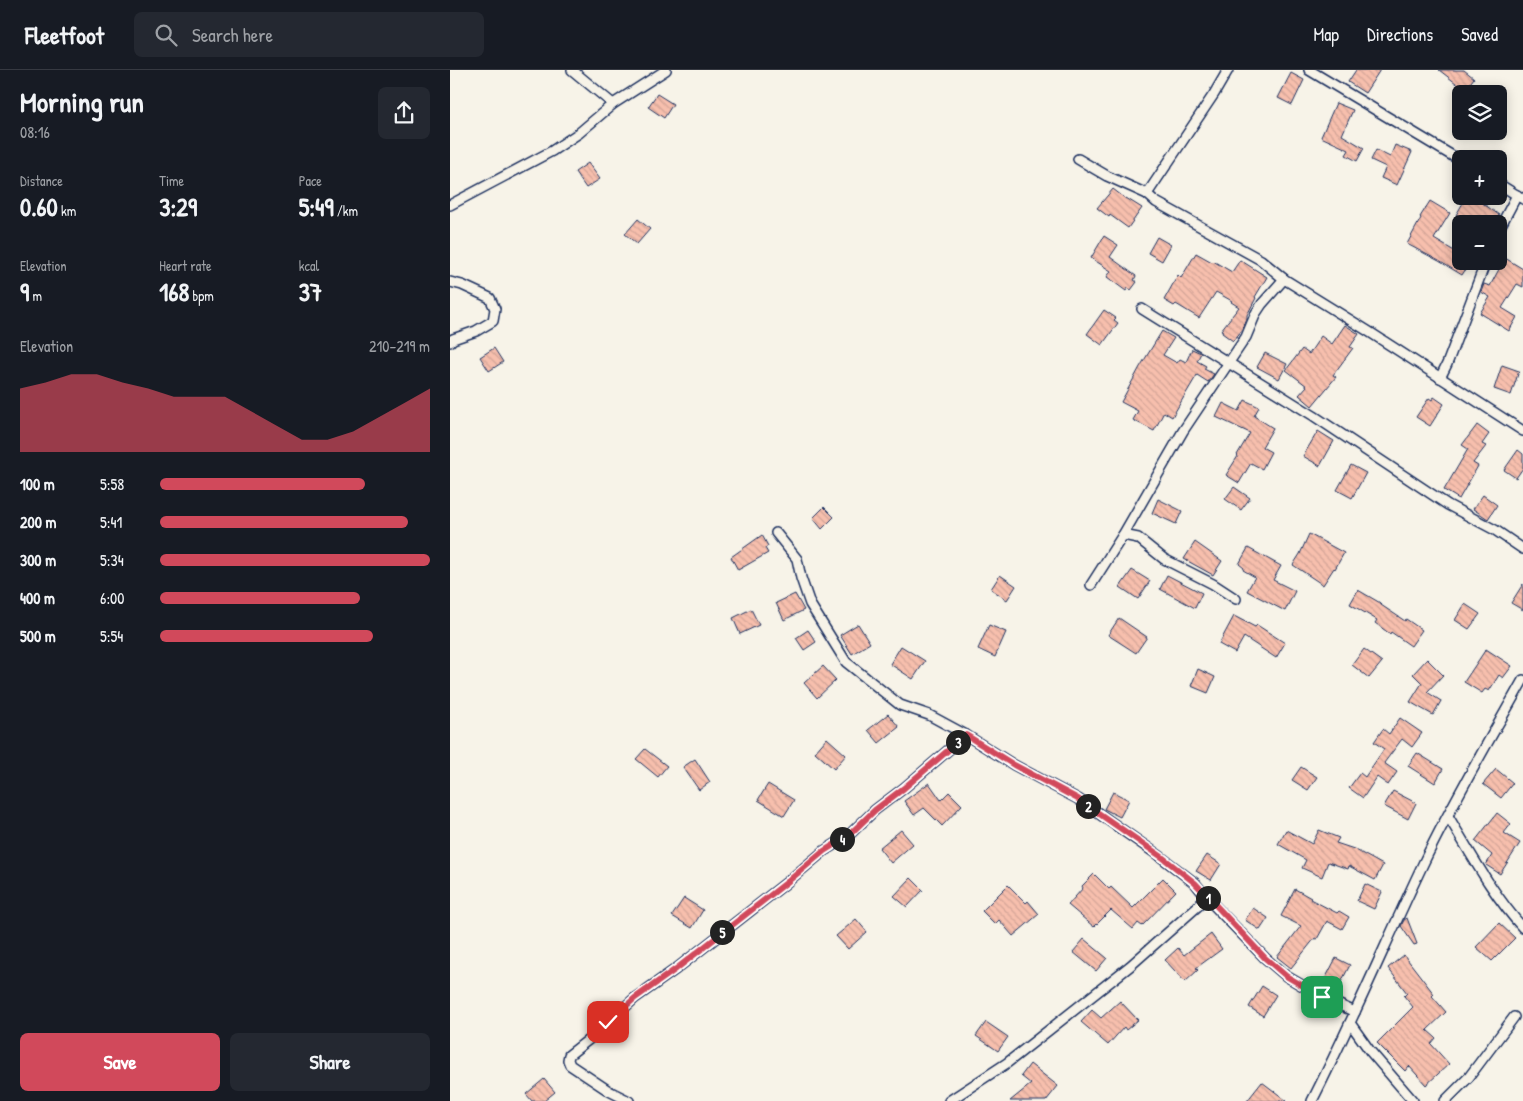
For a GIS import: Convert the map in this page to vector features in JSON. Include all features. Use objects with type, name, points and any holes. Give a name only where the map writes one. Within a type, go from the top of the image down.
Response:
[{"type":"street","points":[[572,70],[613,104]]},
{"type":"street","points":[[450,205],[552,151],[579,133],[613,104],[666,70]]},
{"type":"street","points":[[1147,194],[1228,70]]},
{"type":"street","points":[[1309,70],[1452,156]]},
{"type":"street","points":[[1078,159],[1107,176],[1147,194],[1156,202],[1261,260],[1284,279],[1368,330],[1523,431]]},
{"type":"street","points":[[1507,189],[1520,197],[1507,217]]},
{"type":"street","points":[[1440,378],[1483,270]]},
{"type":"street","points":[[1091,585],[1123,535],[1183,431],[1246,337],[1256,313],[1284,279]]},
{"type":"street","points":[[450,282],[462,285],[490,298],[495,309],[493,321],[476,331],[453,339],[450,342]]},
{"type":"street","points":[[1142,309],[1314,416],[1448,505],[1495,530],[1523,549]]},
{"type":"street","points":[[776,533],[797,559],[810,604],[846,662],[900,704],[929,715],[966,735],[1014,765],[1078,799],[1162,857],[1195,883],[1265,958],[1286,976],[1322,997],[1355,1012]]},
{"type":"street","points":[[1123,535],[1138,538],[1164,559],[1236,599]]},
{"type":"street","points":[[1312,1101],[1424,862],[1523,680]]},
{"type":"street","points":[[629,1101],[570,1065],[569,1055],[635,998],[676,969],[824,851],[848,836],[875,810],[966,735]]},
{"type":"street","points":[[1448,816],[1478,866],[1512,916],[1523,928]]},
{"type":"street","points":[[948,1101],[1007,1063],[1130,966],[1208,898]]},
{"type":"street","points":[[1445,1101],[1469,1077],[1514,1017]]},
{"type":"street","points":[[1350,1023],[1370,1051],[1413,1101]]},
{"type":"building","points":[[1356,70],[1380,70],[1365,93],[1348,82]]},
{"type":"building","points":[[1439,70],[1464,70],[1474,78],[1469,85],[1458,85]]},
{"type":"building","points":[[1291,73],[1304,80],[1292,105],[1278,98]]},
{"type":"building","points":[[657,94],[673,104],[664,118],[648,107]]},
{"type":"building","points":[[1336,103],[1353,110],[1342,135],[1364,148],[1357,161],[1346,155],[1349,150],[1321,137]]},
{"type":"building","points":[[1395,145],[1412,152],[1397,185],[1381,178],[1386,167],[1371,160],[1376,150],[1390,157]]},
{"type":"building","points":[[588,163],[600,179],[586,188],[575,172]]},
{"type":"building","points":[[1113,189],[1142,208],[1128,228],[1097,208]]},
{"type":"building","points":[[1430,201],[1450,213],[1434,239],[1452,250],[1452,269],[1407,244]]},
{"type":"building","points":[[1462,205],[1485,205],[1499,215],[1456,215]]},
{"type":"building","points":[[638,219],[650,229],[637,244],[625,234]]},
{"type":"building","points":[[1104,236],[1118,245],[1110,257],[1136,276],[1134,280],[1137,282],[1131,290],[1128,288],[1126,291],[1107,277],[1111,271],[1091,258]]},
{"type":"building","points":[[1157,237],[1171,245],[1162,261],[1148,253]]},
{"type":"building","points":[[1196,253],[1232,272],[1240,260],[1267,277],[1255,297],[1243,329],[1233,341],[1222,333],[1223,331],[1221,330],[1239,307],[1232,301],[1216,292],[1199,318],[1176,304],[1174,306],[1164,300],[1178,275],[1181,278]]},
{"type":"building","points":[[1507,259],[1523,269],[1523,287],[1517,284],[1502,308],[1517,317],[1509,331],[1480,313],[1490,297],[1481,292],[1484,284],[1490,286],[1499,270],[1507,270]]},
{"type":"building","points":[[1454,270],[1465,270],[1462,275]]},
{"type":"building","points":[[1104,310],[1116,318],[1114,320],[1118,323],[1102,345],[1087,334]]},
{"type":"building","points":[[1345,325],[1359,334],[1350,347],[1353,348],[1333,375],[1336,377],[1312,406],[1299,395],[1307,386],[1286,370],[1302,349],[1309,354],[1321,336],[1332,344]]},
{"type":"building","points":[[1162,331],[1174,338],[1163,355],[1177,363],[1180,359],[1186,362],[1192,349],[1201,353],[1197,361],[1206,366],[1204,369],[1214,374],[1208,382],[1197,375],[1172,417],[1164,412],[1154,431],[1133,420],[1138,411],[1121,402]]},
{"type":"building","points":[[494,348],[503,362],[489,371],[480,357]]},
{"type":"building","points":[[1265,353],[1287,364],[1279,379],[1257,367]]},
{"type":"building","points":[[1502,365],[1519,371],[1511,395],[1494,389]]},
{"type":"building","points":[[1434,397],[1444,404],[1430,426],[1416,417],[1429,398],[1432,400]]},
{"type":"building","points":[[1245,400],[1259,407],[1254,416],[1273,428],[1262,447],[1271,452],[1262,469],[1251,463],[1239,483],[1226,475],[1250,433],[1216,417],[1223,403],[1239,411]]},
{"type":"building","points":[[1477,425],[1489,434],[1482,444],[1486,446],[1473,463],[1478,466],[1459,499],[1444,490],[1468,449],[1462,445]]},
{"type":"building","points":[[1318,431],[1334,441],[1320,466],[1303,456]]},
{"type":"building","points":[[1518,450],[1523,454],[1523,468],[1516,478],[1504,470]]},
{"type":"building","points":[[1351,465],[1366,473],[1352,498],[1337,490]]},
{"type":"building","points":[[1234,487],[1250,498],[1241,510],[1225,499]]},
{"type":"building","points":[[1483,495],[1497,505],[1488,519],[1473,509]]},
{"type":"building","points":[[1158,499],[1182,511],[1176,524],[1152,513]]},
{"type":"building","points":[[824,507],[834,517],[822,529],[813,518]]},
{"type":"building","points":[[1309,534],[1344,553],[1323,585],[1293,565]]},
{"type":"building","points":[[762,535],[768,546],[765,548],[768,553],[738,570],[731,557]]},
{"type":"building","points":[[1195,542],[1222,561],[1213,575],[1184,559]]},
{"type":"building","points":[[1248,548],[1281,566],[1273,580],[1295,591],[1285,611],[1247,591],[1255,577],[1243,570],[1244,568],[1239,564]]},
{"type":"building","points":[[1132,570],[1150,581],[1138,599],[1120,587]]},
{"type":"building","points":[[1000,575],[1016,586],[1007,600],[991,589]]},
{"type":"building","points":[[1167,575],[1202,593],[1195,608],[1160,589]]},
{"type":"building","points":[[1523,584],[1523,610],[1511,603]]},
{"type":"building","points":[[1358,590],[1422,630],[1411,646],[1375,623],[1377,620],[1350,604]]},
{"type":"building","points":[[795,594],[804,610],[784,620],[776,603]]},
{"type":"building","points":[[1465,604],[1480,614],[1469,629],[1455,620]]},
{"type":"building","points":[[751,609],[759,625],[740,634],[733,618]]},
{"type":"building","points":[[1234,616],[1255,627],[1257,625],[1285,643],[1276,658],[1244,637],[1235,653],[1219,644]]},
{"type":"building","points":[[1119,618],[1147,637],[1136,653],[1108,635]]},
{"type":"building","points":[[858,624],[870,643],[852,654],[840,635]]},
{"type":"building","points":[[989,625],[1006,632],[995,657],[978,649]]},
{"type":"building","points":[[808,630],[816,642],[804,650],[796,638]]},
{"type":"building","points":[[901,646],[925,661],[913,679],[890,664]]},
{"type":"building","points":[[1364,649],[1382,662],[1369,678],[1352,665]]},
{"type":"building","points":[[1486,649],[1512,666],[1503,678],[1499,675],[1489,691],[1485,689],[1482,693],[1464,682]]},
{"type":"building","points":[[1427,659],[1443,675],[1427,692],[1441,701],[1433,715],[1410,702],[1422,683],[1413,674]]},
{"type":"building","points":[[823,666],[836,680],[817,698],[804,683]]},
{"type":"building","points":[[1198,669],[1215,677],[1208,693],[1191,686]]},
{"type":"building","points":[[888,714],[899,727],[879,743],[868,730]]},
{"type":"building","points":[[1400,718],[1422,733],[1412,747],[1402,739],[1384,763],[1397,772],[1388,785],[1377,777],[1363,798],[1349,788],[1360,773],[1365,777],[1384,749],[1374,742],[1383,729],[1389,734]]},
{"type":"building","points":[[827,738],[846,755],[834,769],[815,752]]},
{"type":"building","points":[[645,749],[667,766],[658,777],[636,759]]},
{"type":"building","points":[[1417,753],[1443,769],[1435,783],[1408,766]]},
{"type":"building","points":[[695,759],[710,782],[699,790],[683,767]]},
{"type":"building","points":[[1301,767],[1317,777],[1308,790],[1292,780]]},
{"type":"building","points":[[1496,769],[1513,783],[1501,798],[1483,784]]},
{"type":"building","points":[[929,783],[941,800],[949,792],[962,805],[942,826],[924,808],[914,815],[904,801]]},
{"type":"building","points":[[768,784],[794,800],[784,816],[758,800]]},
{"type":"building","points":[[1393,791],[1416,803],[1408,819],[1384,806]]},
{"type":"building","points":[[1113,792],[1129,800],[1120,817],[1104,809]]},
{"type":"building","points":[[1497,813],[1511,824],[1504,833],[1520,843],[1500,874],[1486,865],[1492,855],[1475,841]]},
{"type":"building","points":[[901,830],[913,844],[891,863],[879,848]]},
{"type":"building","points":[[1286,830],[1312,844],[1319,830],[1339,838],[1336,843],[1354,849],[1383,865],[1375,880],[1349,866],[1348,869],[1328,862],[1322,877],[1302,868],[1306,860],[1278,844]]},
{"type":"building","points":[[1207,855],[1221,864],[1211,880],[1196,871]]},
{"type":"building","points":[[1094,874],[1133,908],[1163,878],[1176,891],[1142,926],[1138,923],[1133,929],[1111,910],[1094,927],[1068,905]]},
{"type":"building","points":[[911,878],[923,890],[907,907],[894,896]]},
{"type":"building","points":[[1365,884],[1382,892],[1374,909],[1357,901]]},
{"type":"building","points":[[1008,885],[1026,903],[1028,901],[1039,914],[1013,936],[999,920],[995,924],[982,911]]},
{"type":"building","points":[[1295,889],[1337,913],[1339,911],[1349,917],[1342,929],[1327,921],[1317,939],[1315,938],[1291,968],[1277,957],[1301,926],[1281,916]]},
{"type":"building","points":[[684,898],[703,910],[692,928],[672,916]]},
{"type":"building","points":[[1253,908],[1268,918],[1260,930],[1245,920]]},
{"type":"building","points":[[1407,918],[1417,944],[1414,945],[1401,926]]},
{"type":"building","points":[[856,919],[867,932],[848,949],[836,936]]},
{"type":"building","points":[[1499,923],[1515,938],[1492,961],[1476,947]]},
{"type":"building","points":[[1211,934],[1222,949],[1196,968],[1198,970],[1185,982],[1165,960],[1178,948],[1184,955]]},
{"type":"building","points":[[1084,939],[1107,958],[1096,971],[1073,952]]},
{"type":"building","points":[[1404,955],[1434,994],[1432,996],[1446,1012],[1427,1030],[1436,1038],[1431,1044],[1449,1064],[1426,1085],[1409,1066],[1405,1071],[1377,1043],[1413,1007],[1404,996],[1407,993],[1388,968]]},
{"type":"building","points":[[1336,958],[1350,965],[1338,988],[1324,981]]},
{"type":"building","points":[[1262,986],[1276,995],[1263,1016],[1249,1007]]},
{"type":"building","points":[[1120,1001],[1138,1020],[1126,1030],[1124,1027],[1108,1045],[1081,1022],[1092,1010],[1101,1018]]},
{"type":"building","points":[[986,1022],[1008,1037],[998,1051],[976,1036]]},
{"type":"building","points":[[1030,1064],[1058,1086],[1046,1101],[1010,1101],[1031,1084],[1021,1076]]},
{"type":"building","points":[[544,1079],[555,1092],[544,1101],[532,1101],[526,1094]]},
{"type":"building","points":[[1262,1082],[1287,1101],[1247,1101]]},
{"type":"route","points":[[608,1022],[635,998],[676,969],[824,851],[848,836],[875,810],[966,735],[1014,765],[1078,799],[1162,857],[1195,883],[1265,958],[1286,976],[1322,997]]}]
